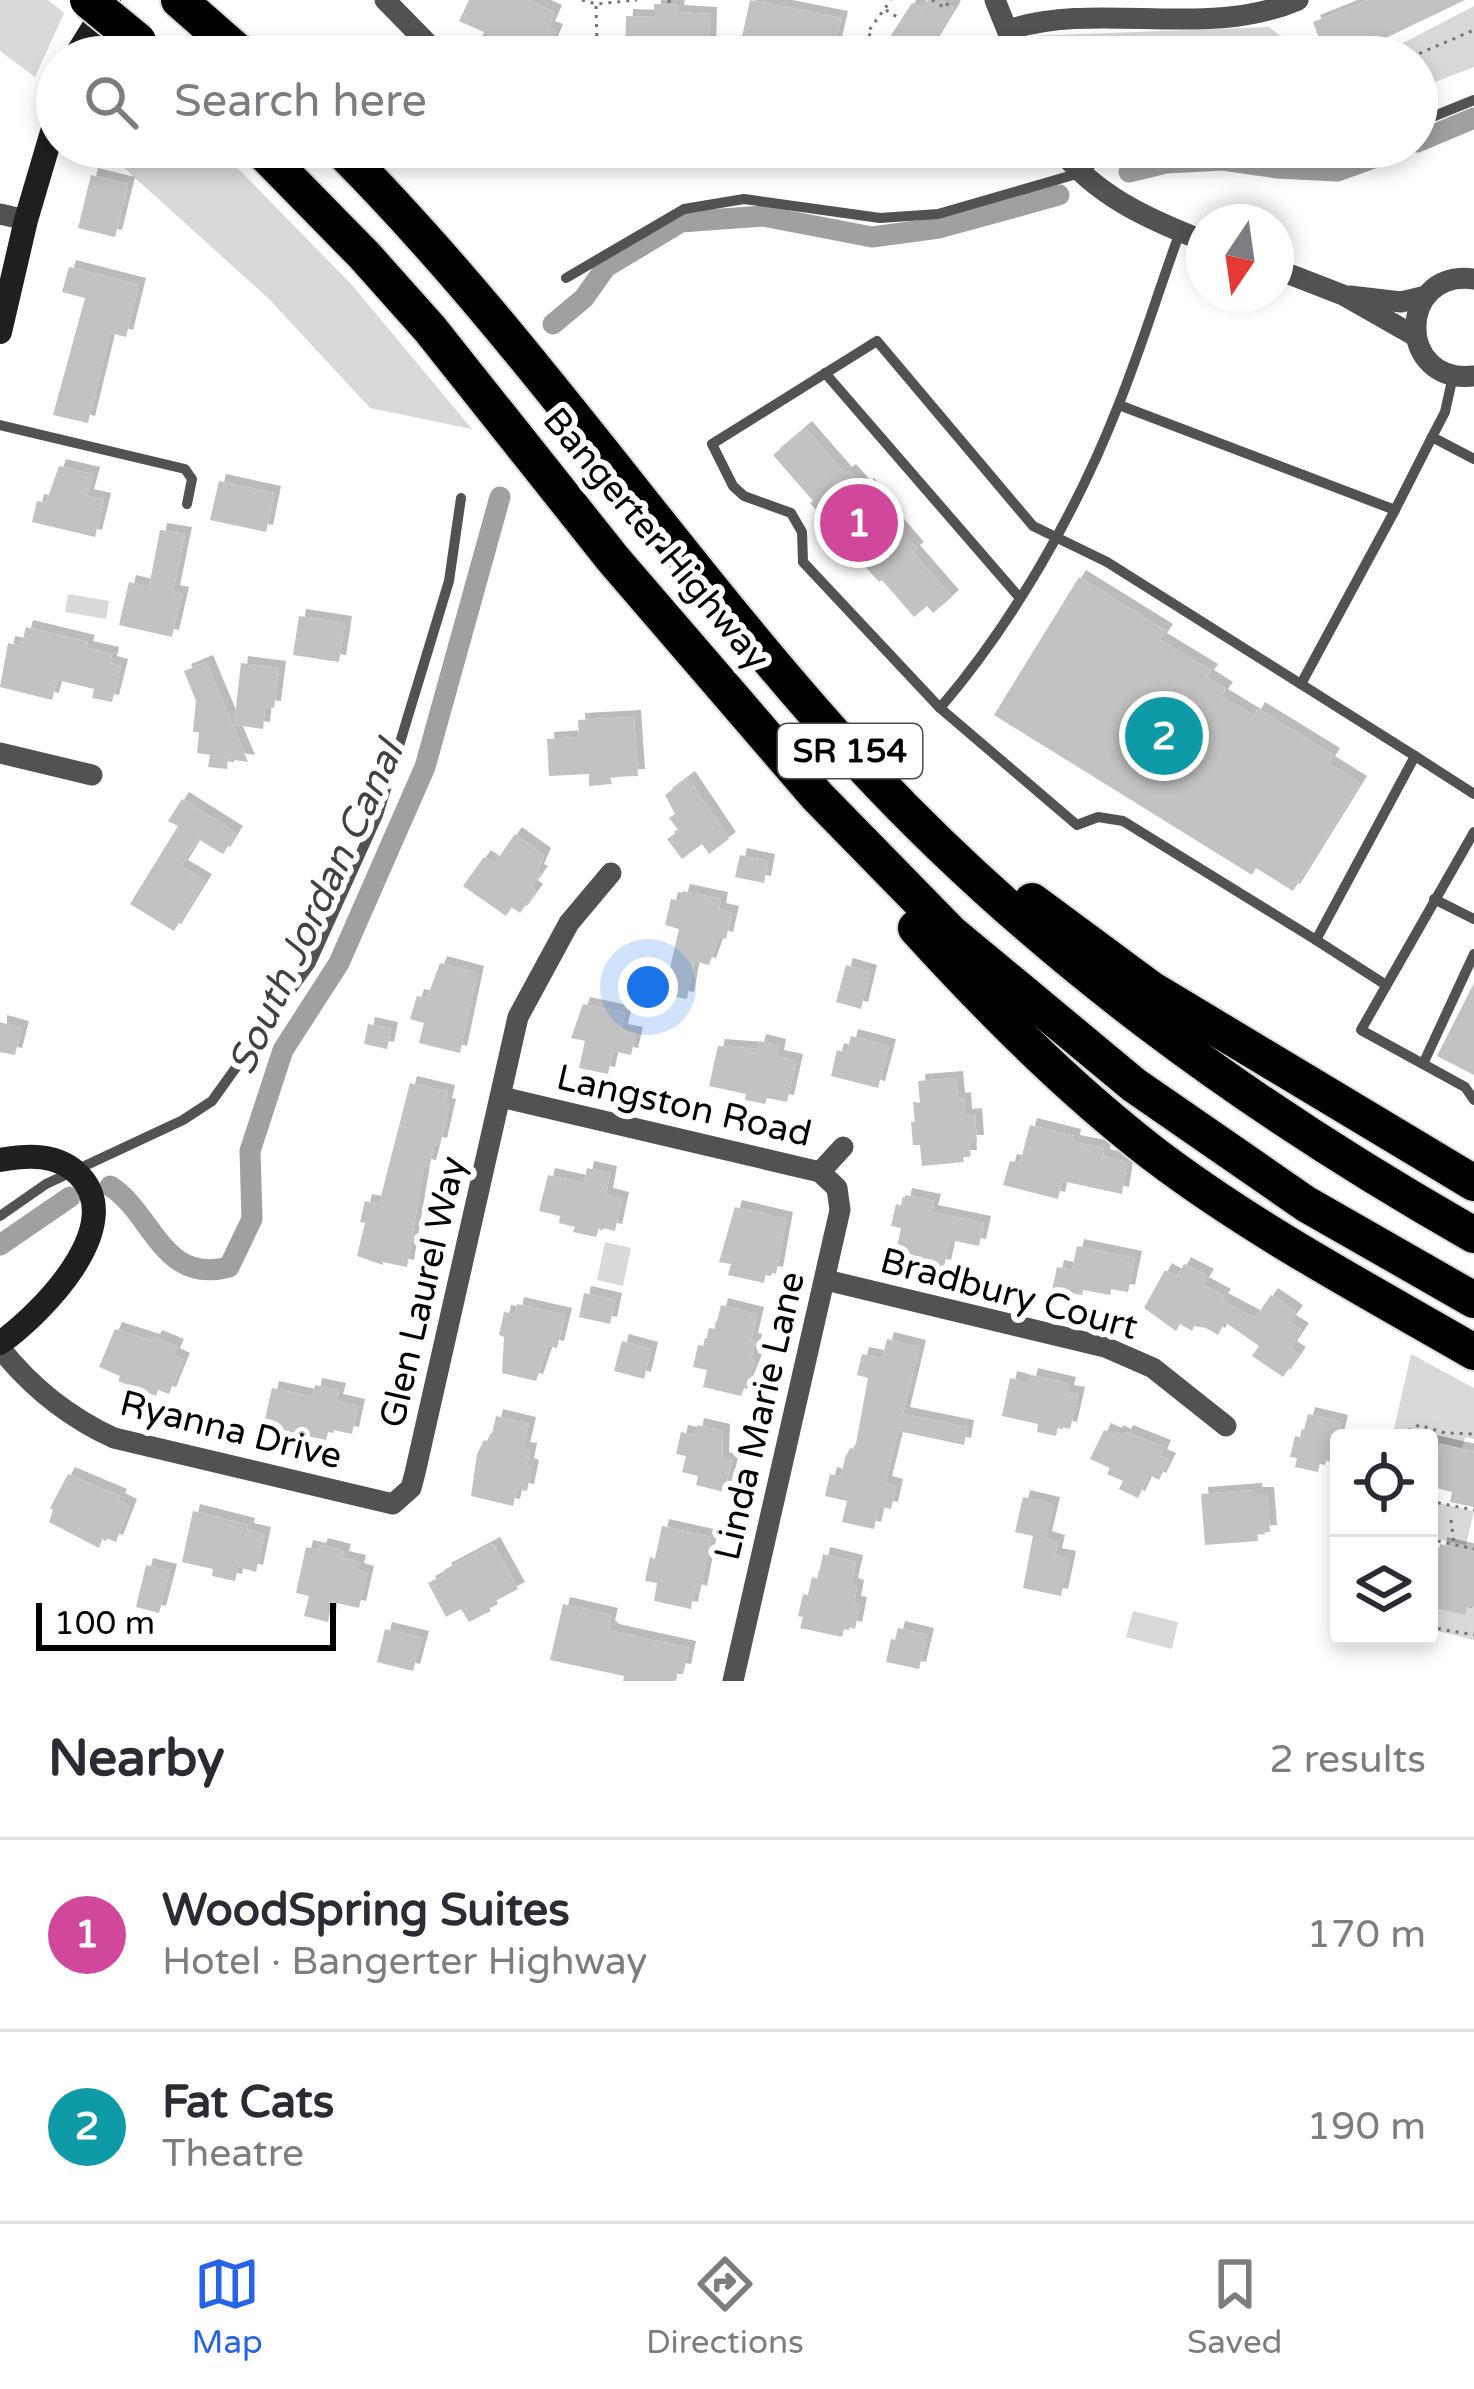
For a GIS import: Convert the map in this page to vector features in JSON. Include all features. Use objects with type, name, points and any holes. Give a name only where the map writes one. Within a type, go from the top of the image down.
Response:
[{"type":"highway","points":[[88,0],[131,36]]},
{"type":"highway","points":[[179,0],[220,36]]},
{"type":"highway","name":"Bangerter Highway","points":[[278,168],[430,329],[614,560],[818,796],[951,933],[1134,1085],[1306,1204],[1474,1300]]},
{"type":"highway","name":"Bangerter Highway","points":[[357,168],[484,310],[754,641],[859,761],[999,901],[1122,1005],[1332,1152],[1474,1234]]},
{"type":"highway","points":[[614,560],[670,644],[823,827],[950,966],[1050,1066],[1155,1155],[1230,1206],[1474,1352]]},
{"type":"highway","points":[[859,761],[1026,896],[1151,989],[1474,1183]]},
{"type":"street","points":[[88,36],[110,0]]},
{"type":"street","points":[[385,0],[420,36]]},
{"type":"street","points":[[995,0],[1010,36]]},
{"type":"street","points":[[1008,30],[1030,20],[1069,13],[1176,8],[1245,13],[1298,0]]},
{"type":"street","points":[[0,332],[41,168]]},
{"type":"street","points":[[1076,168],[1120,204],[1186,234]]},
{"type":"street","points":[[0,214],[26,220]]},
{"type":"street","points":[[1294,276],[1343,295],[1415,336]]},
{"type":"street","points":[[1343,295],[1401,302],[1426,296],[1450,280],[1474,279]]},
{"type":"street","points":[[1426,296],[1417,314],[1415,336],[1428,362],[1464,376]]},
{"type":"street","points":[[0,752],[92,775]]},
{"type":"street","name":"Glen Laurel Way","points":[[402,1499],[416,1473],[518,1017],[569,923],[611,873]]},
{"type":"street","name":"Langston Road","points":[[501,1097],[820,1172],[843,1147]]},
{"type":"street","points":[[0,1160],[42,1157],[74,1171],[90,1191],[94,1209],[81,1255],[36,1314],[0,1345]]},
{"type":"street","name":"Linda Marie Lane","points":[[733,1681],[840,1210],[837,1188],[820,1172]]},
{"type":"street","name":"Bradbury Court","points":[[826,1280],[1105,1347],[1153,1368],[1226,1426]]},
{"type":"street","name":"Ryanna Drive","points":[[0,1345],[44,1395],[115,1438],[393,1504],[402,1499]]},
{"type":"lane","points":[[1438,115],[1474,100]]},
{"type":"lane","points":[[566,278],[684,209],[744,199],[880,218],[938,214],[1087,168]]},
{"type":"lane","points":[[940,708],[973,669],[1054,538],[1119,405],[1180,232]]},
{"type":"lane","points":[[1386,986],[1123,821],[1098,818],[1078,825],[899,669],[803,562],[798,521],[781,507],[744,496],[733,486],[712,444],[877,341],[1033,526],[1107,562],[1474,794]]},
{"type":"lane","points":[[824,374],[1019,596]]},
{"type":"lane","points":[[1301,684],[1464,376]]},
{"type":"lane","points":[[1119,405],[1395,510]]},
{"type":"lane","points":[[0,425],[184,469],[192,479],[187,504]]},
{"type":"lane","points":[[1432,437],[1474,459]]},
{"type":"lane","points":[[0,1216],[46,1184],[183,1120],[212,1101],[318,951],[378,815],[449,581],[461,498]]},
{"type":"lane","points":[[1316,940],[1415,756]]},
{"type":"lane","points":[[1474,832],[1361,1030],[1465,1087],[1474,1100]]},
{"type":"lane","points":[[1434,899],[1474,919]]},
{"type":"lane","points":[[1423,1064],[1474,954]]},
{"type":"path","points":[[582,0],[596,4],[638,0]]},
{"type":"path","points":[[872,36],[867,33],[891,0]]},
{"type":"path","points":[[932,0],[945,8],[950,0]]},
{"type":"path","points":[[596,4],[597,36]]},
{"type":"path","points":[[885,9],[897,17]]},
{"type":"path","points":[[1438,45],[1474,30]]},
{"type":"path","points":[[1438,1431],[1474,1434]]},
{"type":"path","points":[[1438,1503],[1474,1510]]},
{"type":"path","points":[[1451,1520],[1454,1544]]},
{"type":"path","points":[[1438,1541],[1474,1549]]},
{"type":"path","points":[[1438,1629],[1474,1635]]},
{"type":"shaded area","points":[[0,0],[48,0],[64,13],[54,36],[36,36],[35,77],[0,51]]},
{"type":"shaded area","points":[[1474,6],[1474,67],[1438,81],[1438,36],[1416,36]]},
{"type":"shaded area","points":[[1269,27],[1280,36],[1030,36]]},
{"type":"shaded area","points":[[124,168],[238,168],[352,285],[472,429],[370,408],[270,300]]},
{"type":"shaded area","points":[[68,594],[109,601],[106,619],[65,612]]},
{"type":"shaded area","points":[[605,1242],[631,1248],[623,1286],[597,1280]]},
{"type":"shaded area","points":[[1411,1354],[1474,1388],[1474,1439],[1465,1437],[1462,1448],[1438,1443],[1438,1429],[1394,1429]]},
{"type":"shaded area","points":[[1438,1503],[1474,1511],[1466,1545],[1438,1539]]},
{"type":"shaded area","points":[[1468,1606],[1474,1607],[1474,1640],[1438,1631],[1438,1609],[1465,1615]]},
{"type":"shaded area","points":[[1133,1611],[1178,1622],[1172,1649],[1126,1637]]},
{"type":"building","points":[[469,0],[529,0],[555,12],[548,28],[556,31],[554,36],[482,36],[484,32],[459,21]]},
{"type":"building","points":[[750,0],[841,18],[837,36],[742,36]]},
{"type":"building","points":[[928,0],[941,0],[954,8],[937,36],[891,35],[912,3],[922,9]]},
{"type":"building","points":[[1368,0],[1465,0],[1390,36],[1318,36],[1313,22]]},
{"type":"building","points":[[654,4],[678,5],[677,12],[710,14],[709,36],[626,36],[626,16],[654,17]]},
{"type":"building","points":[[91,175],[128,184],[115,237],[78,228]]},
{"type":"building","points":[[69,267],[139,285],[126,337],[110,333],[88,423],[53,415],[85,298],[62,292]]},
{"type":"building","points":[[805,428],[845,474],[849,471],[864,488],[867,485],[896,518],[893,521],[917,549],[913,552],[952,597],[933,613],[927,606],[914,617],[882,580],[852,557],[773,455]]},
{"type":"building","points":[[59,466],[93,474],[87,496],[104,500],[95,537],[32,522],[37,501],[46,503]]},
{"type":"building","points":[[219,481],[274,493],[266,532],[210,520]]},
{"type":"building","points":[[160,530],[185,534],[173,592],[182,594],[172,637],[119,625],[129,582],[149,587]]},
{"type":"building","points":[[1079,577],[1166,631],[1160,640],[1211,671],[1207,677],[1226,689],[1221,696],[1254,716],[1258,709],[1333,755],[1328,763],[1360,783],[1293,891],[1256,868],[1252,875],[994,715]]},
{"type":"building","points":[[299,616],[345,623],[339,662],[293,655]]},
{"type":"building","points":[[26,627],[88,642],[86,648],[112,654],[110,663],[121,666],[112,702],[92,698],[94,689],[57,680],[52,700],[0,687],[8,643],[21,646]]},
{"type":"building","points":[[206,662],[248,762],[228,759],[227,769],[208,767],[210,755],[197,753],[196,701],[184,671]]},
{"type":"building","points":[[241,663],[279,668],[274,708],[265,707],[263,729],[234,725]]},
{"type":"building","points":[[634,717],[638,776],[610,777],[612,784],[589,786],[589,774],[549,776],[547,739],[579,737],[578,720]]},
{"type":"building","points":[[688,778],[729,839],[709,854],[702,844],[682,859],[667,839],[679,831],[669,818],[675,814],[665,795]]},
{"type":"building","points":[[182,799],[236,833],[223,854],[198,839],[181,867],[205,881],[174,931],[130,904],[178,826],[168,821]]},
{"type":"building","points":[[515,834],[544,855],[537,871],[541,873],[531,887],[536,891],[520,913],[512,907],[506,916],[463,886],[484,857],[494,864]]},
{"type":"building","points":[[740,855],[768,861],[764,883],[735,877]]},
{"type":"building","points":[[683,891],[721,899],[719,910],[732,913],[726,939],[719,937],[709,965],[694,961],[687,999],[643,991],[646,972],[668,977],[679,929],[665,925],[671,899],[680,901]]},
{"type":"building","points":[[440,963],[477,973],[460,1053],[419,1043],[424,1023],[410,1019],[417,996],[427,998]]},
{"type":"building","points":[[846,965],[870,972],[861,1009],[836,1002]]},
{"type":"building","points":[[1474,983],[1474,1075],[1437,1056]]},
{"type":"building","points":[[583,1004],[625,1013],[621,1031],[636,1034],[631,1055],[613,1051],[608,1074],[579,1068],[585,1041],[571,1038]]},
{"type":"building","points":[[0,1022],[22,1028],[15,1055],[0,1052]]},
{"type":"building","points":[[368,1024],[391,1029],[387,1049],[364,1044]]},
{"type":"building","points":[[851,1036],[889,1046],[878,1088],[831,1076],[837,1050],[847,1053]]},
{"type":"building","points":[[759,1041],[779,1046],[777,1057],[796,1061],[787,1102],[745,1100],[746,1094],[709,1086],[718,1046],[757,1049]]},
{"type":"building","points":[[956,1078],[965,1116],[975,1115],[977,1142],[969,1142],[970,1157],[963,1157],[964,1162],[922,1166],[920,1145],[913,1145],[911,1122],[915,1122],[913,1102],[920,1103],[918,1081]]},
{"type":"building","points":[[410,1083],[448,1092],[445,1105],[449,1106],[440,1145],[435,1144],[429,1167],[424,1166],[407,1267],[357,1256],[365,1201],[379,1204]]},
{"type":"building","points":[[1030,1125],[1074,1136],[1073,1142],[1104,1148],[1103,1156],[1127,1162],[1122,1194],[1062,1181],[1058,1199],[1003,1185],[1010,1161],[1020,1163]]},
{"type":"building","points":[[587,1168],[610,1173],[606,1195],[622,1199],[615,1231],[599,1227],[596,1237],[573,1232],[575,1227],[559,1223],[560,1216],[539,1211],[548,1175],[584,1183]]},
{"type":"building","points":[[905,1195],[934,1201],[931,1212],[984,1223],[979,1246],[950,1240],[944,1267],[895,1257],[901,1228],[891,1226],[896,1204],[903,1206]]},
{"type":"building","points":[[735,1207],[786,1219],[776,1274],[766,1272],[764,1283],[728,1275],[731,1264],[719,1262]]},
{"type":"building","points":[[1077,1246],[1135,1258],[1128,1292],[1111,1289],[1110,1295],[1083,1290],[1082,1295],[1052,1290],[1057,1267],[1072,1270]]},
{"type":"building","points":[[1184,1264],[1207,1276],[1202,1284],[1224,1296],[1221,1300],[1255,1318],[1271,1295],[1296,1312],[1289,1322],[1302,1330],[1290,1348],[1299,1354],[1283,1377],[1252,1356],[1259,1346],[1225,1322],[1218,1335],[1180,1324],[1176,1331],[1144,1308],[1165,1270],[1177,1277]]},
{"type":"building","points":[[584,1293],[615,1300],[610,1324],[579,1317]]},
{"type":"building","points":[[517,1304],[565,1315],[557,1348],[548,1346],[536,1381],[502,1373],[504,1337],[499,1335],[504,1312],[515,1314]]},
{"type":"building","points":[[721,1305],[757,1314],[751,1340],[755,1341],[751,1360],[755,1361],[741,1396],[703,1387],[707,1370],[693,1367],[698,1345],[705,1346],[709,1328],[715,1329]]},
{"type":"building","points":[[115,1329],[177,1346],[173,1355],[183,1360],[169,1394],[158,1390],[156,1396],[118,1381],[120,1376],[99,1367]]},
{"type":"building","points":[[887,1339],[919,1347],[903,1414],[967,1427],[964,1445],[898,1431],[885,1483],[896,1486],[891,1509],[879,1506],[874,1529],[842,1522],[847,1501],[825,1496],[830,1474],[841,1477],[850,1448],[855,1449],[868,1378],[857,1375],[862,1354],[882,1358]]},
{"type":"building","points":[[622,1341],[651,1349],[644,1379],[614,1371]]},
{"type":"building","points":[[1031,1375],[1069,1384],[1067,1392],[1078,1394],[1070,1429],[1058,1426],[1056,1436],[1037,1432],[1038,1424],[1002,1416],[1010,1378],[1029,1383]]},
{"type":"building","points":[[315,1385],[339,1390],[336,1401],[358,1406],[352,1434],[329,1429],[326,1440],[264,1423],[272,1388],[313,1397]]},
{"type":"building","points":[[1308,1414],[1341,1422],[1339,1429],[1330,1429],[1330,1462],[1321,1459],[1318,1472],[1295,1467],[1297,1458],[1290,1457],[1295,1436],[1302,1438]]},
{"type":"building","points":[[496,1416],[529,1424],[523,1449],[530,1450],[527,1465],[532,1467],[527,1491],[517,1489],[513,1506],[471,1496],[477,1454],[484,1440],[490,1442]]},
{"type":"building","points":[[697,1425],[723,1431],[722,1459],[732,1461],[724,1492],[696,1485],[698,1476],[682,1472],[686,1456],[676,1454],[681,1432],[695,1435]]},
{"type":"building","points":[[1104,1430],[1124,1436],[1126,1432],[1164,1447],[1160,1456],[1169,1460],[1159,1480],[1149,1475],[1138,1498],[1119,1489],[1123,1481],[1107,1474],[1110,1468],[1090,1459]]},
{"type":"building","points":[[1438,1444],[1474,1452],[1474,1507],[1450,1502],[1452,1492],[1438,1488]]},
{"type":"building","points":[[68,1474],[120,1496],[118,1500],[130,1506],[116,1542],[103,1537],[99,1548],[49,1522],[50,1508]]},
{"type":"building","points":[[1255,1490],[1255,1494],[1267,1494],[1270,1532],[1257,1533],[1258,1541],[1205,1545],[1201,1494]]},
{"type":"building","points":[[1023,1497],[1053,1504],[1045,1538],[1058,1542],[1055,1555],[1069,1558],[1061,1596],[1023,1588],[1033,1536],[1015,1532]]},
{"type":"building","points":[[193,1511],[248,1525],[247,1530],[264,1534],[256,1572],[238,1567],[235,1581],[212,1576],[213,1569],[182,1562]]},
{"type":"building","points":[[662,1526],[711,1537],[700,1593],[694,1591],[691,1609],[654,1601],[657,1583],[645,1581]]},
{"type":"building","points":[[493,1544],[518,1589],[469,1622],[461,1609],[446,1617],[428,1583]]},
{"type":"building","points":[[1440,1544],[1474,1552],[1474,1607],[1468,1606],[1465,1615],[1438,1609]]},
{"type":"building","points":[[321,1545],[344,1551],[342,1558],[359,1562],[357,1570],[367,1573],[359,1608],[332,1602],[328,1622],[304,1616],[309,1596],[296,1593],[306,1547],[319,1550]]},
{"type":"building","points":[[823,1554],[856,1562],[851,1585],[857,1587],[854,1603],[860,1604],[855,1629],[845,1626],[842,1637],[800,1628],[803,1594],[808,1595],[812,1577],[818,1579]]},
{"type":"building","points":[[146,1565],[170,1571],[159,1613],[136,1607]]},
{"type":"building","points":[[563,1604],[611,1615],[608,1627],[612,1631],[689,1648],[684,1671],[678,1670],[676,1681],[623,1681],[624,1676],[550,1660]]},
{"type":"building","points":[[898,1628],[927,1635],[919,1669],[886,1662]]},
{"type":"building","points":[[385,1629],[422,1638],[413,1671],[377,1662]]},
{"type":"waterway","name":"South Jordan Canal","points":[[1438,133],[1474,118]]},
{"type":"waterway","name":"South Jordan Canal","points":[[1129,172],[1145,168]]},
{"type":"waterway","name":"South Jordan Canal","points":[[1277,168],[1345,168]]},
{"type":"waterway","name":"South Jordan Canal","points":[[553,324],[584,298],[606,267],[681,222],[763,216],[872,237],[939,228],[1059,195]]},
{"type":"waterway","name":"South Jordan Canal","points":[[110,1186],[173,1256],[206,1270],[229,1267],[252,1219],[250,1151],[283,1050],[339,963],[425,767],[500,497]]},
{"type":"waterway","name":"South Jordan Canal","points":[[0,1245],[70,1197]]},
{"type":"place","name":"WoodSpring Suites","points":[[859,523]]},
{"type":"place","name":"Fat Cats","points":[[1164,736]]}]
